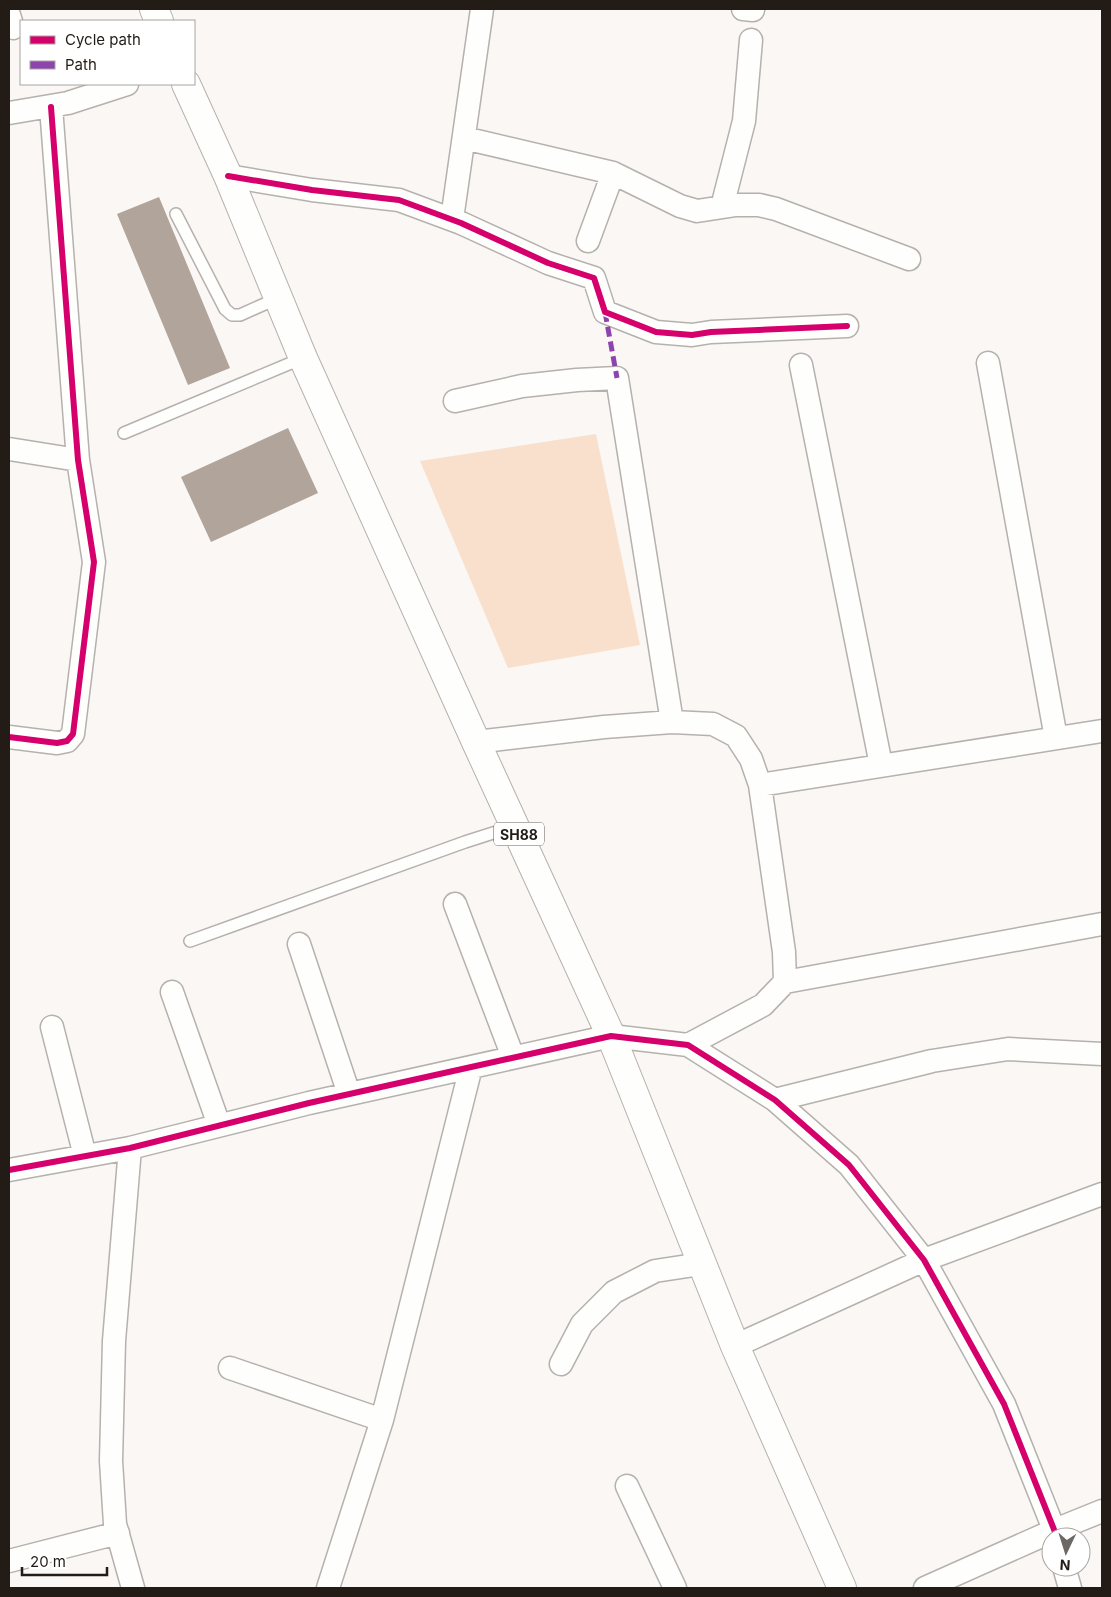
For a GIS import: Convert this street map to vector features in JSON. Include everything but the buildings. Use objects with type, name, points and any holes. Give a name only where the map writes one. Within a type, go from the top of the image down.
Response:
[{"type":"main road","name":"SH88","points":[[186,85],[228,176],[303,358],[611,1036],[735,1346],[842,1588]]},
{"type":"street","points":[[452,220],[482,9]]},
{"type":"street","points":[[722,207],[744,121],[751,40]]},
{"type":"street","points":[[9,113],[68,103],[124,85]]},
{"type":"street","points":[[9,737],[57,743],[67,741],[73,734],[94,562],[78,460],[51,107]]},
{"type":"street","points":[[464,138],[613,173],[680,206],[697,211],[736,205],[759,205],[776,209],[909,259]]},
{"type":"street","points":[[588,241],[613,173]]},
{"type":"street","points":[[228,176],[312,190],[399,200],[452,220],[548,262],[594,278],[605,312],[656,332],[692,335],[711,332],[847,326]]},
{"type":"street","points":[[988,363],[1056,738]]},
{"type":"street","points":[[801,365],[880,765]]},
{"type":"street","points":[[455,402],[522,386],[617,378],[672,722]]},
{"type":"street","points":[[9,449],[78,460]]},
{"type":"street","points":[[476,742],[604,727],[672,722],[712,724],[736,736],[751,760],[760,785],[784,952],[786,982]]},
{"type":"street","points":[[760,785],[1102,730]]},
{"type":"street","points":[[455,904],[513,1057]]},
{"type":"street","points":[[688,1045],[762,1005],[786,982],[1102,924]]},
{"type":"street","points":[[299,944],[348,1094]]},
{"type":"street","points":[[172,992],[219,1125]]},
{"type":"street","points":[[52,1027],[85,1156]]},
{"type":"street","points":[[9,1170],[130,1148],[348,1094],[611,1036],[688,1045],[775,1100],[848,1165],[924,1260],[1004,1404],[1054,1527]]},
{"type":"street","points":[[775,1100],[932,1061],[1008,1049],[1102,1054]]},
{"type":"street","points":[[328,1588],[382,1420],[471,1067]]},
{"type":"street","points":[[130,1148],[114,1341],[111,1461],[115,1524],[133,1588]]},
{"type":"street","points":[[735,1346],[924,1260],[1102,1194]]},
{"type":"street","points":[[561,1364],[582,1324],[614,1292],[655,1271],[701,1264]]},
{"type":"street","points":[[230,1368],[382,1420]]},
{"type":"street","points":[[627,1486],[675,1588]]},
{"type":"street","points":[[1069,1527],[1102,1511]]},
{"type":"street","points":[[9,1561],[118,1533]]},
{"type":"street","points":[[925,1588],[1041,1539]]},
{"type":"lane","points":[[176,214],[225,309],[232,315],[240,315],[278,298]]},
{"type":"lane","points":[[124,433],[303,358]]},
{"type":"lane","points":[[190,941],[456,845],[516,826]]},
{"type":"shaded area","points":[[596,434],[640,645],[508,668],[420,461]]},
{"type":"marked path","points":[[605,312],[617,378]]},
{"type":"cycle path","points":[[9,737],[57,743],[67,741],[73,734],[94,562],[78,460],[51,107]]},
{"type":"cycle path","points":[[228,176],[312,190],[399,200],[461,223],[548,263],[594,278],[605,312],[656,332],[692,335],[711,332],[847,326]]},
{"type":"cycle path","points":[[9,1170],[130,1148],[309,1103],[611,1036],[688,1045],[775,1100],[849,1165],[924,1260],[1004,1404],[1053,1527]]}]
